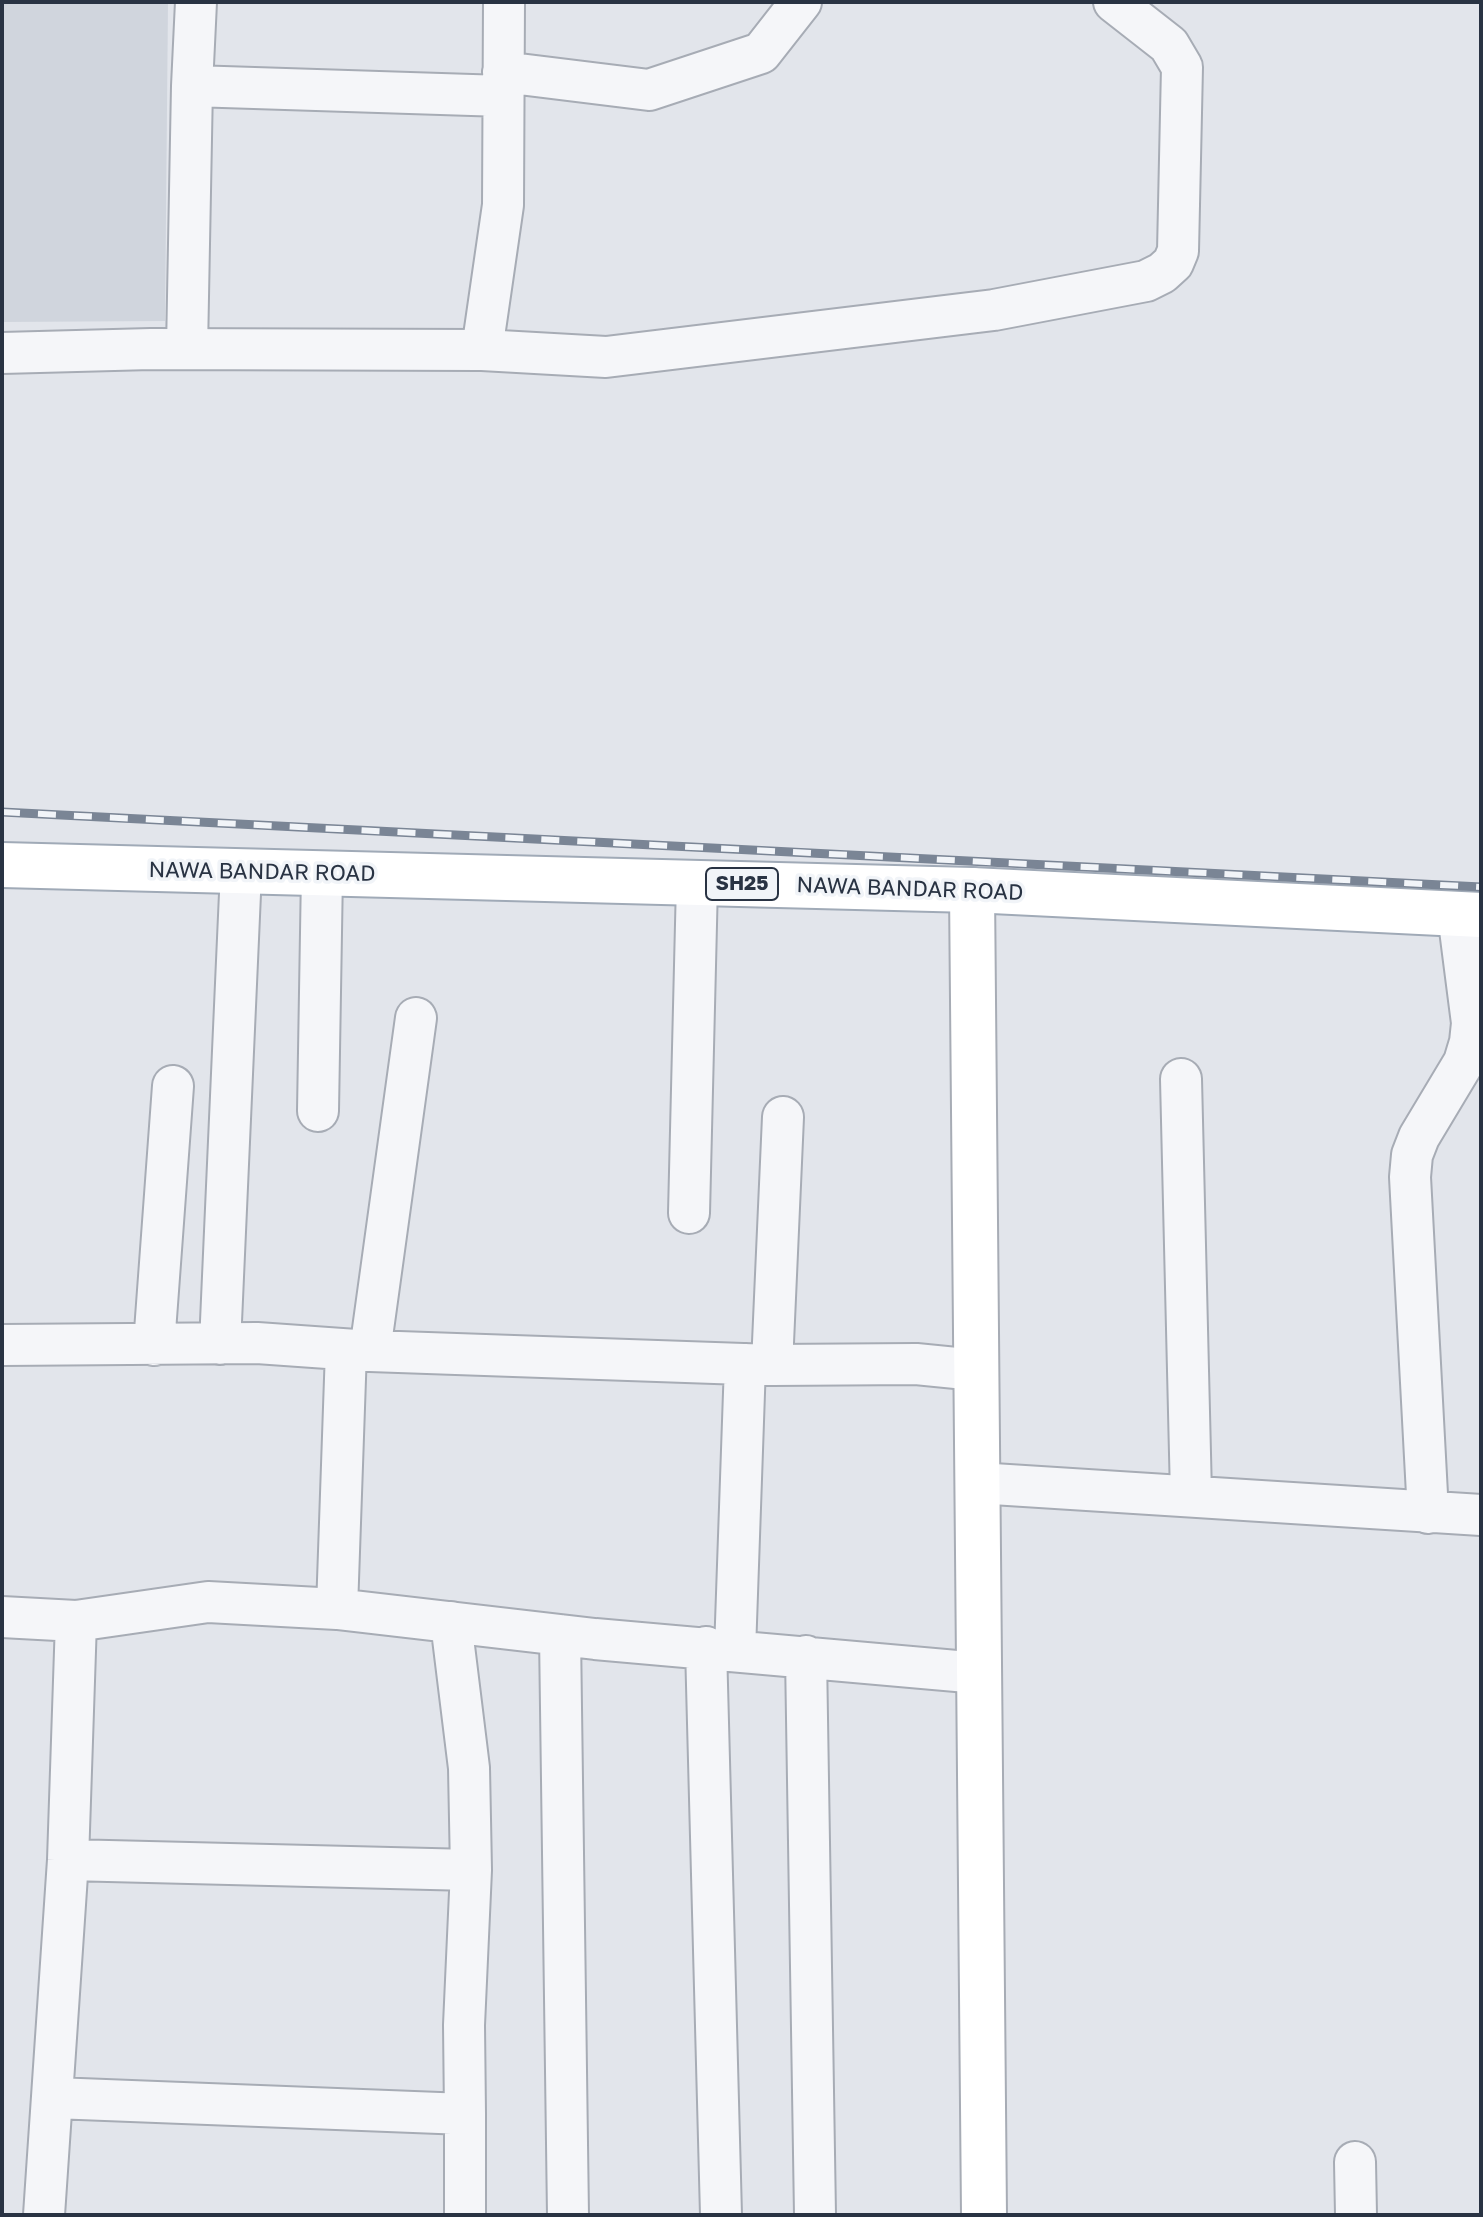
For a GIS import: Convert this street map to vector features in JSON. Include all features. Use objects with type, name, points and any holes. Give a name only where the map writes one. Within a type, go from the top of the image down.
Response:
[{"type":"main road","name":"NAWA BANDAR ROAD","points":[[2,865],[972,890],[1470,915]]},
{"type":"main road","points":[[972,890],[984,2215]]},
{"type":"street","points":[[187,349],[196,2]]},
{"type":"street","points":[[482,350],[503,205],[504,2]]},
{"type":"street","points":[[192,86],[503,84],[649,90],[761,53],[801,2]]},
{"type":"street","points":[[2,353],[187,349],[482,350],[606,357],[994,310],[1146,281],[1173,263],[1178,251],[1182,67],[1169,45],[1114,2]]},
{"type":"street","points":[[220,1344],[241,871]]},
{"type":"street","points":[[318,1111],[322,873]]},
{"type":"street","points":[[689,1213],[697,883]]},
{"type":"street","points":[[1428,1513],[1410,1177],[1412,1155],[1419,1137],[1464,1062],[1470,1042],[1470,915]]},
{"type":"street","points":[[337,1609],[358,1351],[416,1018]]},
{"type":"street","points":[[1181,1079],[1191,1495]]},
{"type":"street","points":[[154,1345],[173,1086]]},
{"type":"street","points":[[721,2215],[721,1649],[758,1365],[783,1117]]},
{"type":"street","points":[[2,1345],[257,1343],[358,1351],[758,1365],[916,1364],[976,1370]]},
{"type":"street","points":[[977,1483],[1481,1515]]},
{"type":"street","points":[[2,1617],[76,1621],[208,1602],[337,1609],[560,1635],[979,1673]]},
{"type":"street","points":[[44,2215],[68,1860],[76,1621]]},
{"type":"street","points":[[451,1622],[469,1768],[471,1870],[464,2025],[465,2215]]},
{"type":"street","points":[[560,1635],[568,2215]]},
{"type":"street","points":[[806,1656],[815,2215]]},
{"type":"street","points":[[68,1860],[471,1870]]},
{"type":"street","points":[[54,2098],[465,2114]]},
{"type":"street","points":[[1355,2162],[1356,2215]]},
{"type":"shaded area","points":[[2,2],[168,2],[165,321],[2,322]]},
{"type":"railway","points":[[2,812],[1481,887]]}]
